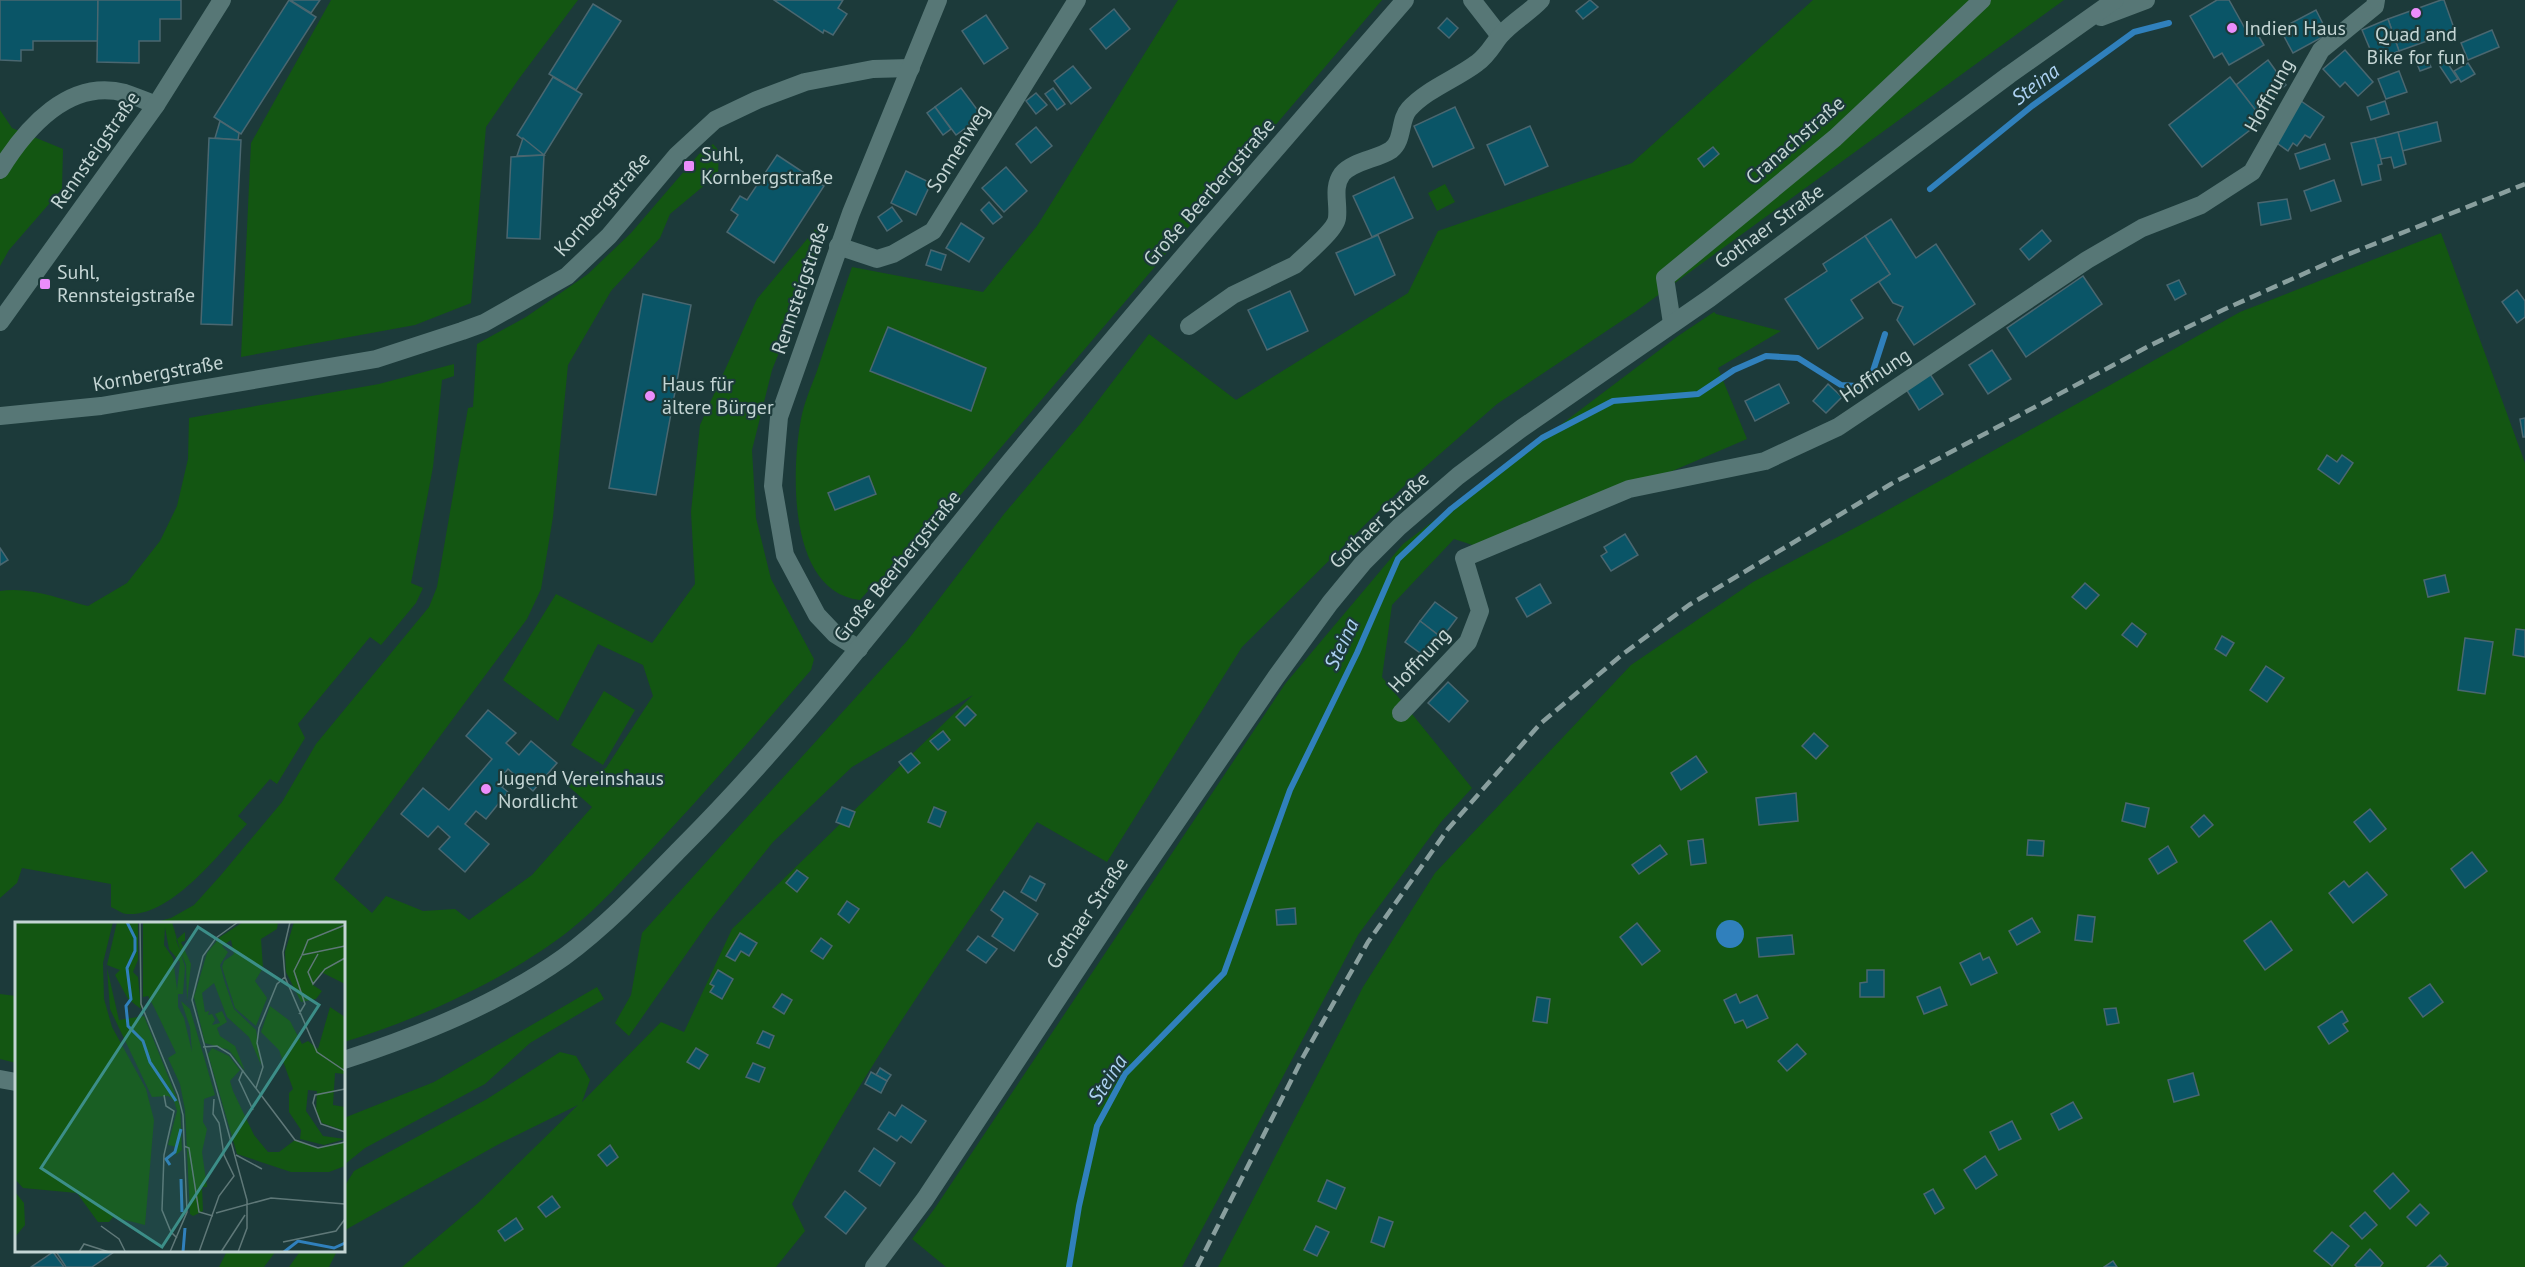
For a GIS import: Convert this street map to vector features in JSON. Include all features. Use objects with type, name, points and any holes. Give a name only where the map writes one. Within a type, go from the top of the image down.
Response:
[{"type":"street","name":"Rennsteigstraße","points":[[0,322],[156,105],[222,0]]},
{"type":"street","name":"Rennsteigstraße","points":[[859,649],[835,634],[817,615],[785,555],[772,486],[778,417],[838,246],[938,0]]},
{"type":"street","name":"Sonnenweg","points":[[838,246],[877,259],[893,254],[933,231],[1077,0]]},
{"type":"street","name":"Große Beerbergstraße","points":[[345,1060],[411,1038],[524,981],[586,940],[632,898],[770,753],[859,649],[1129,319],[1405,0]]},
{"type":"street","points":[[1472,0],[1500,36]]},
{"type":"street","points":[[1189,326],[1233,295],[1295,265],[1334,226],[1337,219],[1336,189],[1341,175],[1350,168],[1391,150],[1400,137],[1407,111],[1460,72],[1476,64],[1488,54],[1500,36],[1541,0]]},
{"type":"street","name":"Cranachstraße","points":[[1672,323],[1665,278],[1835,138],[1982,0]]},
{"type":"street","name":"Gothaer Straße","points":[[874,1267],[925,1199],[1132,885],[1244,723],[1330,603],[1399,527],[1458,476],[1522,428],[1832,208],[2009,75],[2115,0]]},
{"type":"street","points":[[2088,21],[2146,0]]},
{"type":"street","name":"Hoffnung","points":[[1401,712],[1468,642],[1480,611],[1464,558],[1629,489],[1765,460],[1787,452],[1838,427],[2087,260],[2142,228],[2201,205],[2252,172],[2321,50],[2375,6],[2376,0]]},
{"type":"street","name":"Kornbergstraße","points":[[0,416],[102,406],[376,359],[484,323],[567,276],[609,236],[677,155],[715,120],[757,100],[805,82],[873,69],[911,68]]},
{"type":"street","points":[[0,170],[26,132],[51,109],[72,97],[100,92],[123,93],[156,105]]},
{"type":"street","points":[[0,1079],[15,1082]]},
{"type":"green space","points":[[331,0],[578,0],[486,127],[471,303],[415,325],[241,357],[251,143]]},
{"type":"green space","points":[[1178,0],[1382,0],[883,586],[876,582],[860,600],[836,592],[819,576],[807,553],[796,497],[796,469],[804,407],[852,267],[983,292],[1037,226]]},
{"type":"green space","points":[[1813,0],[2064,0],[1635,312],[1497,404],[1408,482],[1242,647],[1107,862],[1037,822],[909,1009],[819,1154],[792,1204],[805,1231],[776,1267],[402,1267],[477,1204],[578,1105],[499,1144],[347,1229],[345,1234],[345,1185],[354,1171],[487,1099],[560,1052],[576,1056],[590,1080],[582,1102],[661,1022],[684,1032],[732,929],[973,695],[852,767],[773,842],[708,923],[629,1036],[615,1023],[631,995],[642,933],[907,641],[1004,514],[1081,423],[1149,334],[1236,400],[1408,293],[1438,231],[1632,163]]},
{"type":"green space","points":[[0,110],[12,128],[63,149],[62,189],[9,250],[0,266]]},
{"type":"green space","points":[[713,144],[719,151],[718,174],[670,214],[660,238],[611,291],[568,365],[553,517],[541,589],[527,619],[334,879],[372,913],[386,896],[423,911],[455,909],[469,920],[532,875],[592,807],[566,784],[606,768],[653,696],[643,665],[598,644],[558,721],[503,680],[556,594],[652,643],[695,584],[691,512],[700,425],[757,299],[818,226],[829,228],[772,370],[752,450],[756,518],[771,579],[814,659],[811,670],[671,828],[602,901],[570,930],[519,965],[462,996],[402,1022],[345,1042],[345,922],[156,922],[171,918],[194,905],[221,875],[282,802],[316,744],[429,607],[437,587],[468,408],[473,407],[477,344],[526,317],[588,274],[631,233],[699,154]]},
{"type":"green space","points":[[1445,184],[1455,202],[1437,211],[1428,193]]},
{"type":"green space","points":[[2441,233],[2525,463],[2525,1267],[1218,1267],[1363,987],[1435,873],[1631,665],[1753,582],[1879,515],[2240,312]]},
{"type":"green space","points":[[1714,312],[1781,331],[1718,368],[1747,439],[1488,550],[1454,539],[1392,605],[1382,677],[1472,788],[1441,822],[1358,935],[1182,1267],[946,1267],[912,1239],[1285,684],[1403,544],[1678,336]]},
{"type":"green space","points":[[454,364],[454,376],[442,380],[433,467],[411,583],[423,588],[416,603],[381,645],[370,637],[298,724],[305,738],[277,784],[270,779],[238,816],[247,824],[193,881],[161,905],[144,912],[125,914],[111,907],[111,884],[22,868],[17,883],[0,898],[0,591],[22,590],[88,606],[127,583],[160,541],[177,506],[188,459],[189,418],[379,384]]},
{"type":"green space","points":[[604,691],[635,710],[603,765],[571,745]]},
{"type":"green space","points":[[597,987],[604,999],[530,1043],[485,1084],[365,1148],[345,1164],[345,1118],[434,1082]]},
{"type":"green space","points":[[0,994],[15,996],[15,1063],[0,1059]]},
{"type":"green space","points":[[226,1252],[275,1252],[264,1267],[219,1267]]},
{"type":"green space","points":[[300,1252],[336,1252],[329,1267],[289,1267]]},
{"type":"water","points":[[1730,920],[1740,924],[1744,934],[1740,944],[1730,948],[1720,944],[1716,934],[1720,924]]},
{"type":"building","points":[[0,0],[98,0],[98,41],[33,41],[33,50],[21,50],[21,61],[0,60]]},
{"type":"building","points":[[98,0],[181,0],[181,19],[160,19],[160,41],[139,41],[139,63],[97,62]]},
{"type":"building","points":[[289,0],[316,17],[241,134],[214,117]]},
{"type":"building","points":[[290,0],[320,0],[311,13]]},
{"type":"building","points":[[774,0],[843,0],[838,8],[847,14],[833,35],[824,30],[823,33]]},
{"type":"building","points":[[1590,0],[1598,7],[1583,19],[1576,11]]},
{"type":"building","points":[[2217,0],[2229,0],[2247,32],[2254,28],[2264,45],[2229,65],[2222,53],[2214,58],[2190,16]]},
{"type":"building","points":[[2444,0],[2455,31],[2399,51],[2388,19]]},
{"type":"building","points":[[593,4],[621,21],[576,90],[549,74]]},
{"type":"building","points":[[1114,9],[1130,29],[1106,49],[1090,29]]},
{"type":"building","points":[[2316,10],[2328,34],[2293,53],[2280,29]]},
{"type":"building","points":[[986,15],[1008,48],[984,64],[962,31]]},
{"type":"building","points":[[1447,18],[1458,28],[1449,38],[1438,28]]},
{"type":"building","points":[[2388,19],[2399,51],[2375,61],[2362,30]]},
{"type":"building","points":[[2492,30],[2499,47],[2468,60],[2461,43]]},
{"type":"building","points":[[2345,50],[2373,82],[2358,96],[2345,82],[2340,87],[2323,69]]},
{"type":"building","points":[[2426,55],[2431,67],[2420,71],[2415,59]]},
{"type":"building","points":[[2268,60],[2286,85],[2256,111],[2236,85]]},
{"type":"building","points":[[2446,61],[2458,79],[2451,83],[2439,65]]},
{"type":"building","points":[[2468,63],[2475,74],[2461,82],[2454,71]]},
{"type":"building","points":[[1073,66],[1091,88],[1071,104],[1054,81]]},
{"type":"building","points":[[2399,71],[2407,92],[2386,99],[2378,79]]},
{"type":"building","points":[[553,77],[582,94],[544,155],[517,135]]},
{"type":"building","points":[[2230,77],[2263,120],[2202,167],[2169,125]]},
{"type":"building","points":[[961,88],[982,116],[956,135],[935,107]]},
{"type":"building","points":[[1053,88],[1065,104],[1057,110],[1045,94]]},
{"type":"building","points":[[1036,93],[1047,105],[1036,114],[1026,101]]},
{"type":"building","points":[[2301,101],[2324,117],[2310,138],[2305,135],[2297,146],[2293,143],[2288,151],[2274,141]]},
{"type":"building","points":[[2385,101],[2389,114],[2371,120],[2367,107]]},
{"type":"building","points":[[935,107],[951,129],[943,135],[927,113]]},
{"type":"building","points":[[1455,107],[1474,148],[1433,167],[1414,126]]},
{"type":"building","points":[[220,121],[239,133],[238,140],[215,138]]},
{"type":"building","points":[[2437,122],[2441,141],[2402,151],[2398,132]]},
{"type":"building","points":[[1530,126],[1548,166],[1505,185],[1487,145]]},
{"type":"building","points":[[1036,127],[1052,146],[1031,163],[1016,144]]},
{"type":"building","points":[[2398,132],[2406,164],[2394,168],[2391,157],[2381,159],[2375,138]]},
{"type":"building","points":[[209,138],[241,140],[232,325],[201,324]]},
{"type":"building","points":[[523,138],[544,155],[517,156]]},
{"type":"building","points":[[2375,138],[2382,164],[2378,165],[2381,180],[2362,185],[2351,143]]},
{"type":"building","points":[[2325,144],[2330,159],[2300,169],[2295,154]]},
{"type":"building","points":[[1713,147],[1719,154],[1704,167],[1698,159]]},
{"type":"building","points":[[544,155],[540,239],[507,238],[511,157]]},
{"type":"building","points":[[777,155],[824,186],[774,263],[727,232],[738,215],[731,210],[740,196],[747,200]]},
{"type":"building","points":[[1006,167],[1027,191],[1004,212],[982,188]]},
{"type":"building","points":[[906,171],[931,183],[916,215],[891,203]]},
{"type":"building","points":[[1394,177],[1413,218],[1372,237],[1353,196]]},
{"type":"building","points":[[2334,180],[2341,201],[2311,211],[2304,191]]},
{"type":"building","points":[[2287,199],[2291,219],[2261,225],[2258,203]]},
{"type":"building","points":[[989,202],[1002,217],[993,224],[981,210]]},
{"type":"building","points":[[892,207],[902,221],[887,231],[878,217]]},
{"type":"building","points":[[1891,219],[1916,258],[1936,244],[1975,304],[1914,345],[1897,320],[1903,307],[1893,303],[1879,282],[1890,274],[1865,236]]},
{"type":"building","points":[[961,223],[984,238],[969,262],[946,248]]},
{"type":"building","points":[[2042,230],[2051,241],[2029,260],[2020,249]]},
{"type":"building","points":[[1378,235],[1395,275],[1355,295],[1336,253]]},
{"type":"building","points":[[1865,236],[1890,274],[1851,300],[1863,318],[1818,349],[1785,299],[1827,271],[1823,264]]},
{"type":"building","points":[[931,250],[946,255],[941,270],[926,265]]},
{"type":"building","points":[[2083,276],[2102,304],[2026,357],[2007,328]]},
{"type":"building","points":[[2179,280],[2186,294],[2175,300],[2167,285]]},
{"type":"building","points":[[2517,290],[2525,301],[2525,317],[2517,323],[2502,302]]},
{"type":"building","points":[[1290,291],[1308,331],[1267,350],[1248,310]]},
{"type":"building","name":"Haus für ältere Bürger","points":[[643,294],[691,305],[656,495],[609,488]]},
{"type":"building","points":[[888,327],[986,368],[971,411],[870,371]]},
{"type":"building","points":[[1992,350],[2011,379],[1988,394],[1969,365]]},
{"type":"building","points":[[1930,374],[1943,394],[1919,410],[1906,389]]},
{"type":"building","points":[[1779,384],[1789,403],[1755,421],[1745,401]]},
{"type":"building","points":[[1828,384],[1842,397],[1826,413],[1813,401]]},
{"type":"building","points":[[2525,418],[2525,437],[2523,437],[2520,419]]},
{"type":"building","points":[[2327,455],[2337,462],[2342,455],[2353,463],[2339,484],[2318,469]]},
{"type":"building","points":[[869,476],[876,494],[835,510],[828,493]]},
{"type":"building","points":[[1625,534],[1638,555],[1611,571],[1601,556],[1607,552],[1604,547]]},
{"type":"building","points":[[0,548],[8,560],[0,565]]},
{"type":"building","points":[[2445,575],[2449,592],[2428,597],[2424,580]]},
{"type":"building","points":[[2085,583],[2099,595],[2086,609],[2072,597]]},
{"type":"building","points":[[1540,584],[1551,603],[1527,617],[1516,598]]},
{"type":"building","points":[[1435,602],[1457,618],[1442,638],[1420,621]]},
{"type":"building","points":[[1420,621],[1442,638],[1427,658],[1405,642]]},
{"type":"building","points":[[2132,623],[2146,634],[2137,647],[2122,635]]},
{"type":"building","points":[[2516,629],[2525,630],[2525,657],[2513,655]]},
{"type":"building","points":[[2222,636],[2234,643],[2226,656],[2215,649]]},
{"type":"building","points":[[2465,638],[2493,642],[2485,694],[2458,690]]},
{"type":"building","points":[[2266,666],[2284,678],[2267,702],[2250,690]]},
{"type":"building","points":[[1448,682],[1468,701],[1449,722],[1428,703]]},
{"type":"building","points":[[967,706],[976,715],[965,726],[956,717]]},
{"type":"building","name":"Jugend Vereinshaus Nordlicht","points":[[488,710],[516,733],[506,743],[519,755],[531,741],[557,763],[533,791],[508,769],[503,775],[509,780],[502,787],[508,792],[486,819],[476,811],[465,824],[489,844],[465,872],[439,849],[450,837],[438,826],[428,837],[401,814],[423,788],[449,810],[492,759],[466,736]]},
{"type":"building","points":[[943,731],[950,740],[938,750],[930,741]]},
{"type":"building","points":[[1814,733],[1828,746],[1816,759],[1802,746]]},
{"type":"building","points":[[911,753],[920,763],[908,773],[899,762]]},
{"type":"building","points":[[1696,756],[1707,772],[1681,790],[1671,773]]},
{"type":"building","points":[[1796,793],[1798,821],[1759,825],[1756,798]]},
{"type":"building","points":[[2126,803],[2149,808],[2145,827],[2122,821]]},
{"type":"building","points":[[842,807],[855,812],[849,827],[836,822]]},
{"type":"building","points":[[934,807],[946,812],[940,827],[928,822]]},
{"type":"building","points":[[2370,809],[2386,829],[2370,842],[2354,822]]},
{"type":"building","points":[[2204,815],[2213,825],[2199,837],[2191,827]]},
{"type":"building","points":[[1703,839],[1706,863],[1691,865],[1688,841]]},
{"type":"building","points":[[2028,840],[2044,841],[2043,856],[2027,855]]},
{"type":"building","points":[[1660,845],[1667,854],[1639,874],[1632,865]]},
{"type":"building","points":[[2168,846],[2177,862],[2158,874],[2149,859]]},
{"type":"building","points":[[2472,852],[2487,871],[2465,888],[2451,869]]},
{"type":"building","points":[[797,870],[808,878],[797,892],[786,883]]},
{"type":"building","points":[[2367,872],[2387,895],[2353,923],[2329,893],[2344,881],[2349,887]]},
{"type":"building","points":[[1030,876],[1045,884],[1036,901],[1021,892]]},
{"type":"building","points":[[1004,891],[1038,914],[1014,951],[992,936],[1003,919],[991,910]]},
{"type":"building","points":[[847,901],[859,909],[849,923],[838,914]]},
{"type":"building","points":[[1295,908],[1296,924],[1277,925],[1276,910]]},
{"type":"building","points":[[2078,915],[2095,917],[2092,942],[2075,940]]},
{"type":"building","points":[[2032,918],[2040,932],[2017,945],[2009,931]]},
{"type":"building","points":[[2271,921],[2292,950],[2265,970],[2244,941]]},
{"type":"building","points":[[1637,923],[1660,951],[1642,965],[1620,937]]},
{"type":"building","points":[[740,933],[757,943],[749,956],[741,951],[735,961],[726,956]]},
{"type":"building","points":[[1792,935],[1794,954],[1759,957],[1757,938]]},
{"type":"building","points":[[978,936],[997,949],[986,963],[967,950]]},
{"type":"building","points":[[821,938],[832,946],[823,959],[811,951]]},
{"type":"building","points":[[1980,953],[1983,960],[1989,957],[1997,973],[1971,985],[1960,963]]},
{"type":"building","points":[[718,970],[733,979],[722,999],[710,992],[714,986],[710,984]]},
{"type":"building","points":[[1867,970],[1884,970],[1884,997],[1860,997],[1860,983],[1867,982]]},
{"type":"building","points":[[2430,984],[2443,1002],[2423,1017],[2409,998]]},
{"type":"building","points":[[1940,987],[1947,1005],[1924,1014],[1917,997]]},
{"type":"building","points":[[782,994],[792,1000],[784,1014],[773,1007]]},
{"type":"building","points":[[1736,994],[1740,1003],[1757,995],[1768,1018],[1747,1028],[1743,1020],[1735,1023],[1724,1000]]},
{"type":"building","points":[[1537,997],[1550,999],[1547,1023],[1533,1021]]},
{"type":"building","points":[[2116,1008],[2119,1023],[2107,1025],[2104,1009]]},
{"type":"building","points":[[2342,1011],[2348,1021],[2343,1024],[2348,1031],[2329,1044],[2318,1027]]},
{"type":"building","points":[[763,1031],[774,1036],[769,1048],[757,1043]]},
{"type":"building","points":[[1797,1044],[1806,1054],[1787,1071],[1778,1061]]},
{"type":"building","points":[[696,1048],[708,1055],[699,1069],[687,1062]]},
{"type":"building","points":[[753,1063],[765,1068],[759,1082],[746,1077]]},
{"type":"building","points":[[880,1068],[891,1075],[887,1081],[876,1075]]},
{"type":"building","points":[[871,1072],[887,1081],[881,1093],[865,1084]]},
{"type":"building","points":[[2193,1073],[2199,1095],[2174,1102],[2168,1080]]},
{"type":"building","points":[[2073,1102],[2082,1118],[2059,1130],[2051,1114]]},
{"type":"building","points":[[902,1105],[926,1121],[911,1143],[901,1136],[897,1141],[878,1129],[889,1112],[895,1116]]},
{"type":"building","points":[[2012,1121],[2021,1139],[1999,1150],[1990,1132]]},
{"type":"building","points":[[610,1145],[618,1157],[607,1166],[598,1155]]},
{"type":"building","points":[[874,1148],[895,1163],[880,1186],[859,1171]]},
{"type":"building","points":[[1985,1156],[1997,1175],[1976,1189],[1964,1170]]},
{"type":"building","points":[[2393,1173],[2409,1191],[2390,1209],[2374,1191]]},
{"type":"building","points":[[1327,1180],[1345,1188],[1336,1209],[1318,1201]]},
{"type":"building","points":[[1933,1189],[1944,1208],[1935,1214],[1924,1194]]},
{"type":"building","points":[[845,1191],[866,1208],[846,1234],[825,1217]]},
{"type":"building","points":[[552,1196],[560,1207],[546,1217],[538,1207]]},
{"type":"building","points":[[2420,1204],[2429,1213],[2416,1226],[2407,1217]]},
{"type":"building","points":[[2365,1212],[2377,1225],[2362,1239],[2350,1226]]},
{"type":"building","points":[[1379,1217],[1393,1222],[1384,1247],[1371,1242]]},
{"type":"building","points":[[516,1218],[523,1229],[505,1241],[498,1231]]},
{"type":"building","points":[[1316,1226],[1329,1232],[1317,1256],[1304,1250]]},
{"type":"building","points":[[2332,1232],[2349,1246],[2332,1266],[2314,1251]]},
{"type":"building","points":[[2370,1249],[2383,1263],[2380,1267],[2357,1267],[2355,1265]]},
{"type":"building","points":[[53,1252],[64,1267],[31,1267]]},
{"type":"building","points":[[56,1252],[114,1252],[92,1267],[66,1267]]},
{"type":"building","points":[[2440,1255],[2448,1264],[2445,1267],[2427,1267]]},
{"type":"building","points":[[2113,1261],[2117,1267],[2104,1267]]},
{"type":"waterway","name":"Steina","points":[[1930,189],[2032,106],[2134,32],[2169,23]]},
{"type":"waterway","name":"Steina","points":[[1069,1267],[1079,1206],[1097,1126],[1125,1074],[1224,973],[1290,790],[1357,653],[1398,559],[1451,509],[1542,438],[1613,401],[1698,394],[1734,370],[1766,356],[1798,358],[1841,385],[1857,386],[1872,374],[1885,334]]},
{"type":"railway","points":[[1197,1267],[1303,1057],[1368,942],[1448,829],[1540,724],[1623,654],[1689,605],[1891,484],[2147,347],[2339,258],[2525,184]]},
{"type":"place","name":"Quad and Bike for fun","points":[[2416,13]]},
{"type":"place","name":"Indien Haus","points":[[2232,28]]},
{"type":"place","name":"Suhl, Kornbergstraße","points":[[689,166]]},
{"type":"place","name":"Suhl, Rennsteigstraße","points":[[45,284]]},
{"type":"place","name":"Haus für ältere Bürger","points":[[650,396]]},
{"type":"place","name":"Jugend Vereinshaus Nordlicht","points":[[486,789]]}]
